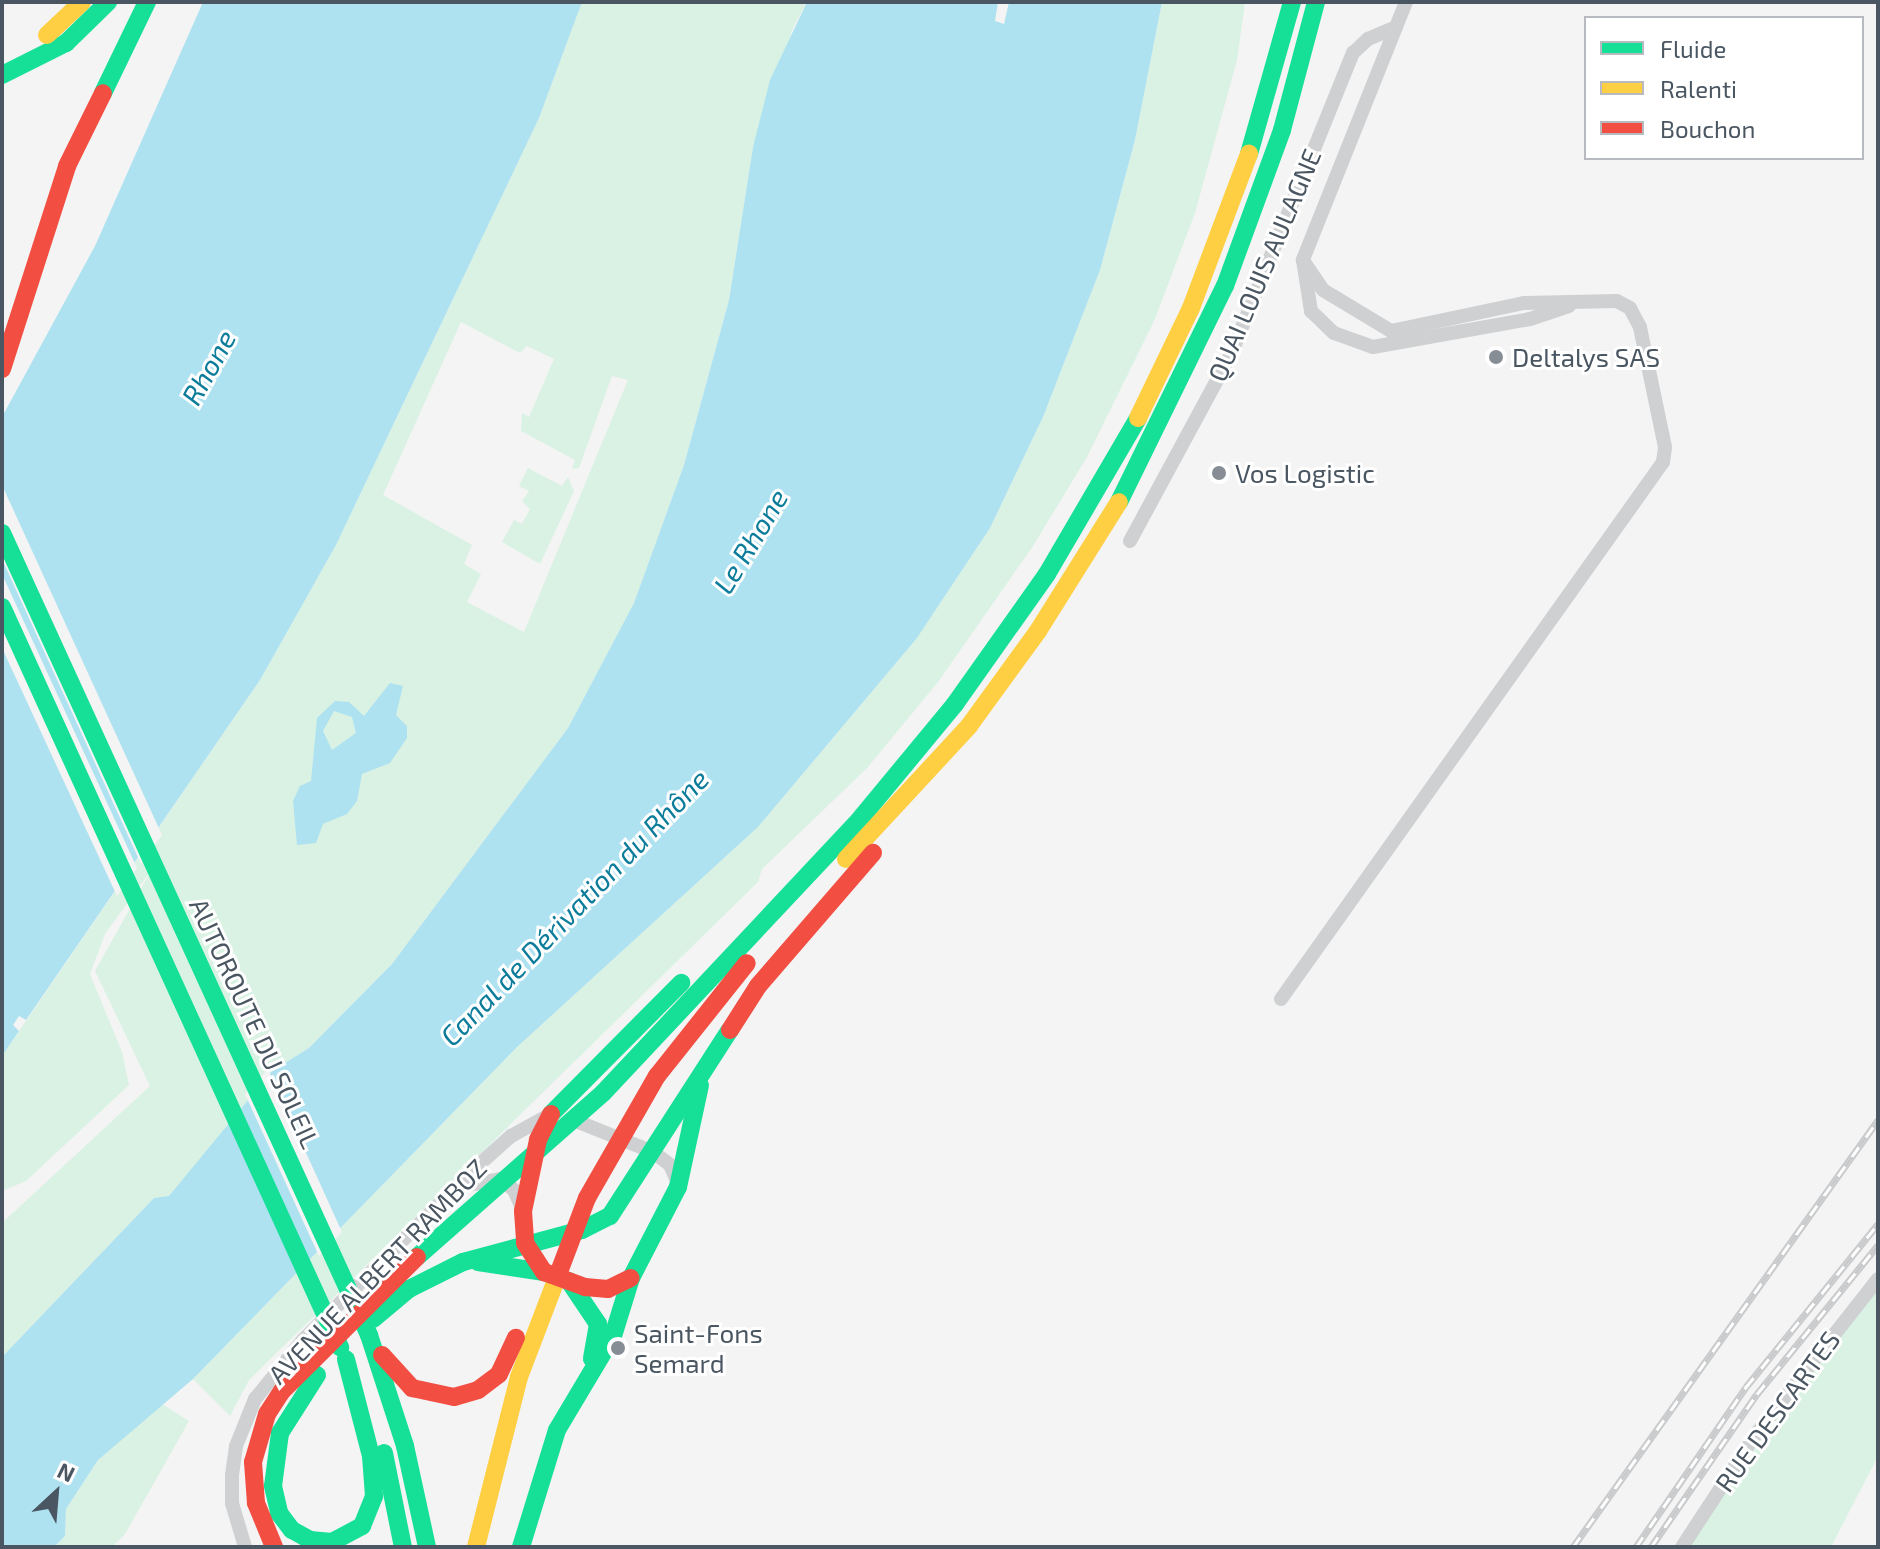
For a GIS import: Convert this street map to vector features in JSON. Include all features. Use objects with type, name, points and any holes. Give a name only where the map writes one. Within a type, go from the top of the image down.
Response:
[{"type":"main road","points":[[2,57],[45,36],[82,2]]},
{"type":"main road","points":[[2,75],[54,50],[108,2]]},
{"type":"main road","points":[[2,369],[58,189],[147,2]]},
{"type":"main road","points":[[1279,2],[1273,25],[1281,47]]},
{"type":"main road","points":[[369,1335],[412,1388],[434,1397],[462,1396],[489,1384],[503,1368],[543,1282],[581,1178],[627,1093],[727,959],[890,781],[1002,642],[1127,441],[1171,355],[1222,232],[1281,47],[1292,2]]},
{"type":"main road","points":[[346,1359],[371,1456],[374,1496],[359,1530],[341,1540],[318,1541],[292,1530],[277,1504],[274,1464],[285,1423],[320,1373],[382,1310],[420,1283],[463,1262],[593,1227],[621,1204],[706,1062],[780,956],[940,774],[969,726],[1092,548],[1193,361],[1258,201],[1316,2]]},
{"type":"main road","points":[[1312,21],[1331,2]]},
{"type":"main road","name":"AUTOROUTE DU SOLEIL","points":[[2,533],[369,1335],[405,1446],[427,1547]]},
{"type":"main road","points":[[2,607],[346,1359],[360,1381],[380,1439],[403,1547]]},
{"type":"main road","points":[[274,1547],[258,1513],[253,1484],[255,1450],[267,1414],[322,1347],[453,1223],[556,1139],[627,1093],[969,726]]},
{"type":"main road","points":[[476,1547],[543,1282],[525,1243],[523,1211],[538,1140],[551,1114],[713,948],[890,781]]},
{"type":"main road","points":[[521,1547],[557,1430],[613,1336],[631,1278],[678,1187],[706,1062]]},
{"type":"main road","points":[[463,1262],[500,1262],[543,1282],[569,1281],[608,1289],[631,1278]]},
{"type":"main road","points":[[569,1281],[598,1324],[584,1381]]},
{"type":"street","points":[[1406,2],[1303,260],[1311,311],[1334,333],[1373,347],[1530,319],[1584,302]]},
{"type":"street","name":"QUAI LOUIS AULAGNE","points":[[1130,541],[1232,352],[1353,53],[1368,39],[1396,27]]},
{"type":"street","points":[[1281,999],[1663,462],[1665,447],[1640,327],[1630,308],[1617,301],[1524,303],[1391,331],[1323,290],[1303,260]]},
{"type":"street","points":[[551,1114],[605,1131],[653,1152],[670,1165],[678,1187]]},
{"type":"street","name":"AVENUE ALBERT RAMBOZ","points":[[245,1547],[237,1528],[232,1475],[236,1446],[255,1399],[303,1340],[511,1136],[551,1114]]},
{"type":"street","points":[[605,1131],[629,1159],[621,1204]]},
{"type":"street","points":[[455,1191],[475,1180],[500,1179],[514,1190],[523,1211]]},
{"type":"street","name":"RUE DESCARTES","points":[[1682,1547],[1756,1434],[1878,1279]]},
{"type":"green space","points":[[582,2],[807,2],[793,28],[753,147],[729,300],[684,465],[634,603],[568,728],[392,964],[309,1048],[272,1071],[169,1197],[154,1198],[2,1357],[2,1223],[150,1086],[95,971],[152,869],[105,934],[90,974],[122,1052],[129,1085],[26,1181],[2,1191],[2,1056],[260,680],[336,545],[539,118]],"holes":[[[461,322],[520,353],[527,346],[554,359],[529,417],[522,413],[521,431],[575,460],[572,469],[579,468],[612,376],[628,380],[524,632],[467,602],[481,574],[464,564],[472,545],[383,495]]]},
{"type":"green space","points":[[1162,2],[1245,2],[1237,60],[1195,213],[1155,319],[1087,457],[1033,546],[938,682],[867,768],[762,869],[758,882],[249,1380],[230,1416],[193,1379],[516,1048],[758,827],[917,638],[990,528],[1043,417],[1100,270],[1135,140]]},
{"type":"green space","points":[[528,468],[562,486],[568,477],[574,491],[540,564],[502,542],[514,520],[522,524],[530,509],[522,501],[529,491],[519,486]]},
{"type":"green space","points":[[1878,1287],[1878,1456],[1831,1547],[1687,1547],[1799,1386]]},
{"type":"green space","points":[[162,1404],[189,1421],[125,1534],[112,1547],[54,1547],[65,1536],[66,1509],[98,1460]]},
{"type":"water","name":"Rhone","points":[[203,2],[582,2],[539,118],[336,545],[260,680],[26,1020],[19,1016],[13,1025],[19,1031],[2,1056],[2,417],[95,246]]},
{"type":"water","points":[[807,2],[998,2],[995,21],[1004,24],[1009,2],[1162,2],[1135,140],[1100,270],[1043,417],[990,528],[917,638],[758,827],[516,1048],[193,1379],[98,1460],[66,1509],[65,1536],[54,1547],[2,1547],[2,1357],[154,1198],[169,1196],[272,1071],[309,1048],[392,964],[568,728],[634,603],[684,465],[729,300],[753,147],[770,80]]},
{"type":"water","points":[[390,683],[403,686],[396,715],[407,726],[407,738],[390,763],[362,774],[357,801],[347,814],[323,824],[316,843],[297,845],[293,801],[300,786],[311,781],[317,718],[335,701],[349,702],[364,716]],"holes":[[[334,711],[352,717],[356,733],[332,750],[323,731]]]},
{"type":"pier","points":[[2,485],[162,835],[141,864],[2,559]]},
{"type":"pier","points":[[2,574],[137,868],[117,896],[2,648]]},
{"type":"pier","points":[[268,1069],[342,1232],[319,1256],[245,1094]]},
{"type":"railway","points":[[1573,1547],[1878,1120]]},
{"type":"railway","points":[[1636,1547],[1746,1387],[1878,1224]]},
{"type":"railway","points":[[1651,1547],[1757,1394],[1878,1245]]},
{"type":"traffic: fast","points":[[2,75],[66,43],[108,2]]},
{"type":"traffic: fast","points":[[103,93],[147,2]]},
{"type":"traffic: fast","points":[[1249,154],[1292,2]]},
{"type":"traffic: fast","points":[[1119,502],[1225,286],[1282,130],[1316,2]]},
{"type":"traffic: fast","points":[[417,1257],[603,1093],[855,825],[955,704],[1047,574],[1138,418]]},
{"type":"traffic: fast","points":[[2,533],[369,1335],[405,1446],[427,1547]]},
{"type":"traffic: fast","points":[[2,607],[340,1347]]},
{"type":"traffic: fast","points":[[551,1114],[681,983]]},
{"type":"traffic: fast","points":[[373,1319],[409,1289],[463,1262],[582,1230],[610,1216],[730,1030]]},
{"type":"traffic: fast","points":[[678,1187],[700,1085]]},
{"type":"traffic: fast","points":[[521,1547],[557,1430],[613,1336],[631,1278],[678,1187]]},
{"type":"traffic: fast","points":[[478,1262],[544,1272]]},
{"type":"traffic: fast","points":[[569,1281],[598,1324],[592,1358]]},
{"type":"traffic: fast","points":[[317,1375],[280,1433],[273,1486],[279,1513],[292,1530],[310,1540],[332,1542],[362,1526],[374,1496],[371,1456],[346,1359]]},
{"type":"traffic: fast","points":[[384,1453],[403,1547]]},
{"type":"traffic: slow","points":[[47,35],[82,2]]},
{"type":"traffic: slow","points":[[1138,418],[1191,308],[1249,154]]},
{"type":"traffic: slow","points":[[846,859],[969,726],[1038,631],[1119,502]]},
{"type":"traffic: slow","points":[[476,1547],[519,1377],[559,1272]]},
{"type":"traffic: jam","points":[[2,369],[67,166],[103,93]]},
{"type":"traffic: jam","points":[[730,1030],[758,986],[873,853]]},
{"type":"traffic: jam","points":[[559,1272],[587,1198],[657,1076],[747,963]]},
{"type":"traffic: jam","points":[[551,1114],[538,1140],[523,1211],[525,1243],[544,1272],[585,1287],[608,1289],[631,1278]]},
{"type":"traffic: jam","points":[[274,1547],[256,1503],[253,1462],[267,1414],[282,1391],[417,1257]]},
{"type":"traffic: jam","points":[[382,1355],[412,1388],[454,1397],[478,1390],[499,1374],[516,1338]]},
{"type":"place","name":"Deltalys SAS","points":[[1496,357]]},
{"type":"place","name":"Vos Logistic","points":[[1219,473]]},
{"type":"place","name":"Saint-Fons Semard","points":[[618,1348]]},
{"type":"water label","name":"Le Rhone","points":[[750,541]]},
{"type":"water label","name":"Canal de Dérivation du Rhône","points":[[574,907]]}]
